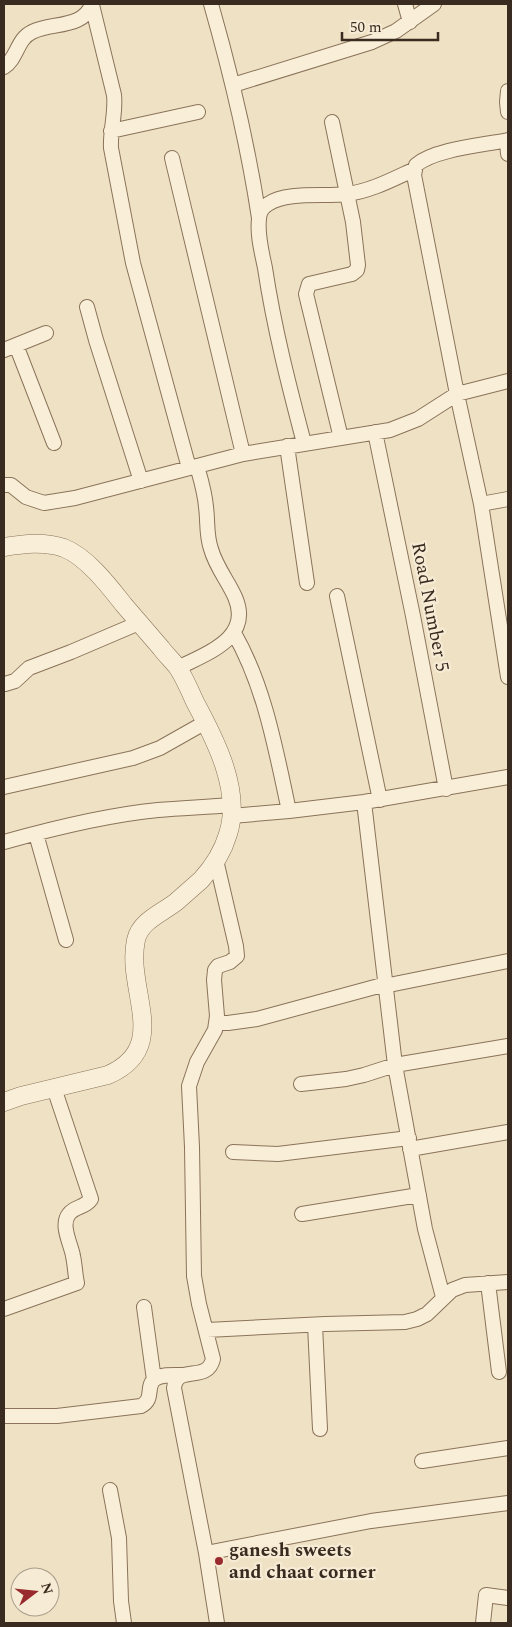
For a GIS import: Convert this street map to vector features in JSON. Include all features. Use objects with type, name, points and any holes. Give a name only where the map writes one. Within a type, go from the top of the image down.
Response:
[{"type":"street","points":[[4,67],[12,62],[25,36],[40,29],[60,25],[83,17],[92,4]]},
{"type":"street","points":[[92,4],[114,95],[115,104],[111,131],[111,148],[133,263],[193,467],[205,495],[210,548],[214,560],[235,597],[240,616],[239,626],[234,633],[211,651],[178,668]]},
{"type":"street","points":[[211,4],[233,85],[250,159],[268,291],[304,444]]},
{"type":"street","points":[[406,4],[410,22]]},
{"type":"street","points":[[233,85],[372,42],[396,31],[434,4]]},
{"type":"street","points":[[508,91],[508,112]]},
{"type":"street","points":[[111,131],[198,112]]},
{"type":"street","points":[[332,122],[348,194],[359,258],[358,265],[352,274],[309,284],[306,294],[341,438]]},
{"type":"street","points":[[259,218],[262,208],[270,202],[282,198],[348,194],[368,190],[415,169],[421,161],[443,153],[508,145]]},
{"type":"street","points":[[172,158],[243,454]]},
{"type":"street","points":[[415,169],[418,195],[457,394],[481,504],[508,677]]},
{"type":"street","points":[[87,307],[141,481]]},
{"type":"street","points":[[46,333],[10,347],[54,443]]},
{"type":"street","points":[[4,485],[11,485],[26,497],[44,503],[75,498],[243,454],[404,426],[457,394],[508,381]]},
{"type":"street","name":"Road Number 5","points":[[375,432],[446,788]]},
{"type":"street","points":[[287,446],[307,583]]},
{"type":"street","points":[[481,504],[508,499]]},
{"type":"street","points":[[4,547],[46,544],[64,548],[78,557],[93,570],[178,668],[219,751],[229,783],[232,811],[228,834],[216,860],[202,879],[142,928],[136,938],[134,954],[141,1007],[142,1035],[138,1051],[133,1058],[121,1069],[108,1075],[21,1096],[4,1102]]},
{"type":"street","points":[[337,596],[380,800]]},
{"type":"street","points":[[5,684],[15,681],[29,668],[139,623]]},
{"type":"street","points":[[234,633],[256,682],[271,733],[290,811]]},
{"type":"street","points":[[4,787],[133,758],[160,748],[206,722]]},
{"type":"street","points":[[4,842],[82,823],[157,810],[290,811],[380,800],[508,776]]},
{"type":"street","points":[[364,802],[395,1065],[425,1229],[443,1297]]},
{"type":"street","points":[[36,834],[66,940]]},
{"type":"street","points":[[4,1416],[57,1416],[141,1406],[146,1404],[149,1399],[151,1384],[154,1380],[167,1375],[203,1372],[212,1366],[213,1359],[194,1276],[189,1086],[197,1062],[215,1030],[217,1005],[214,980],[215,970],[218,966],[234,959],[237,952],[216,860]]},
{"type":"street","points":[[216,1023],[228,1024],[257,1019],[386,984],[389,985],[508,961]]},
{"type":"street","points":[[301,1084],[364,1076],[395,1065],[508,1046]]},
{"type":"street","points":[[4,1309],[76,1283],[73,1254],[66,1221],[72,1211],[82,1207],[91,1199],[54,1088]]},
{"type":"street","points":[[233,1152],[278,1154],[410,1144],[508,1132]]},
{"type":"street","points":[[302,1214],[419,1195]]},
{"type":"street","points":[[207,1330],[405,1322],[427,1314],[452,1290],[465,1285],[508,1282]]},
{"type":"street","points":[[488,1283],[499,1372]]},
{"type":"street","points":[[144,1308],[154,1380]]},
{"type":"street","points":[[314,1325],[320,1429]]},
{"type":"street","points":[[182,1375],[175,1381],[174,1396],[206,1553],[217,1623]]},
{"type":"street","points":[[422,1461],[508,1448]]},
{"type":"street","points":[[110,1490],[119,1538],[120,1582],[124,1623]]},
{"type":"street","points":[[206,1553],[362,1523],[508,1503]]},
{"type":"street","points":[[483,1623],[486,1595],[508,1598]]},
{"type":"place","name":"ganesh sweets and chaat corner","points":[[219,1561]]}]
